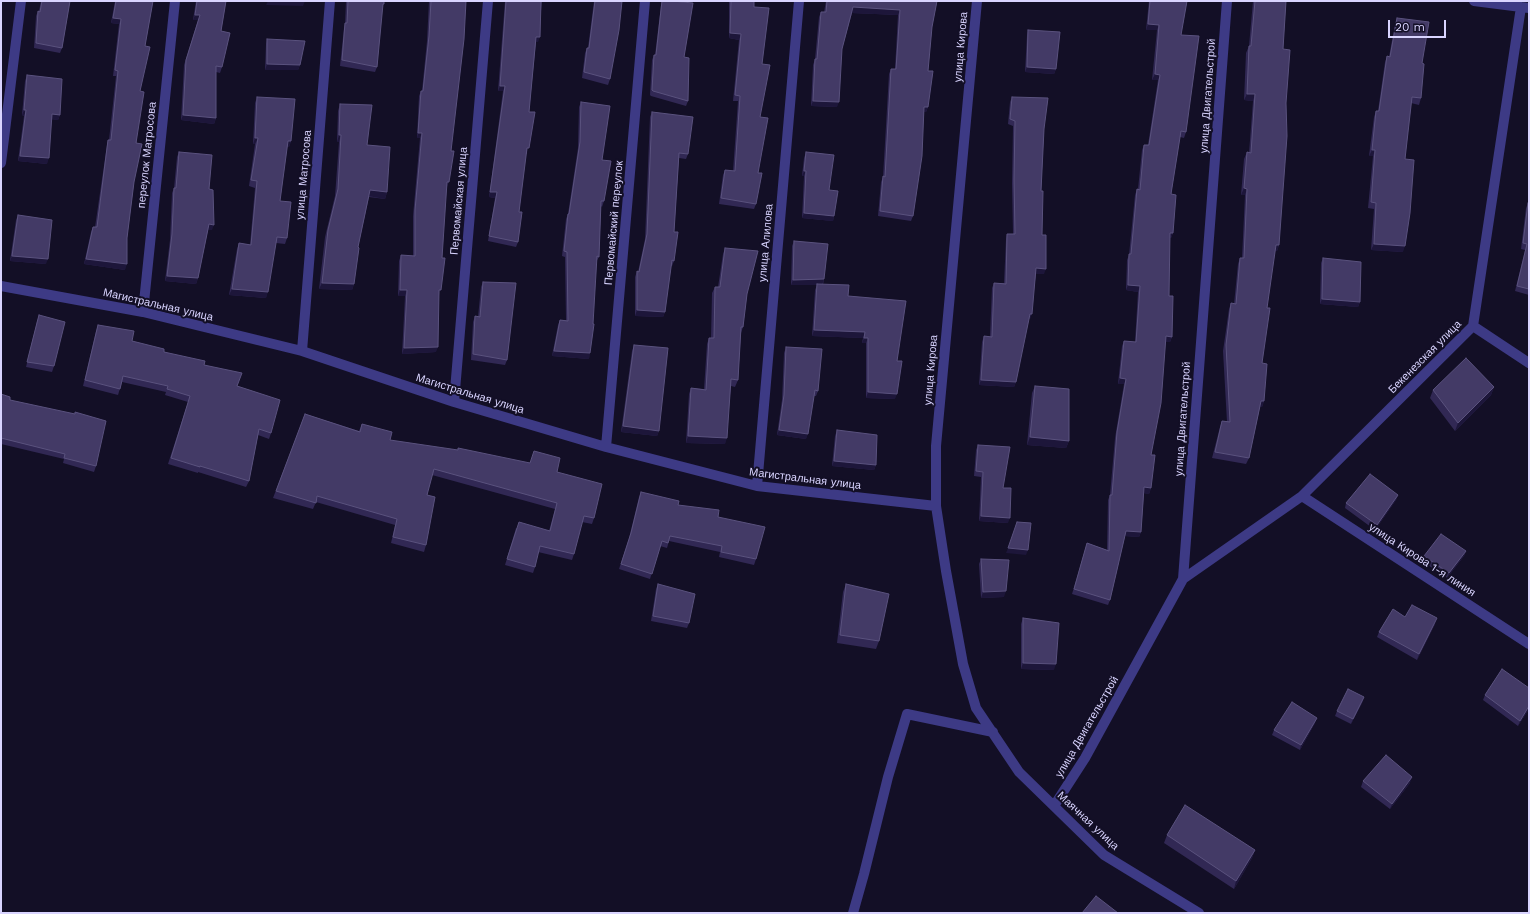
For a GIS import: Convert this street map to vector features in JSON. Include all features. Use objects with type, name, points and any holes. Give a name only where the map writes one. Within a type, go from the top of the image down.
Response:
[{"type":"street","points":[[1,163],[21,1]]},
{"type":"street","name":"переулок Матросова","points":[[143,312],[175,1]]},
{"type":"street","name":"улица Матросова","points":[[302,351],[330,1]]},
{"type":"street","name":"Первомайская улица","points":[[454,402],[488,1]]},
{"type":"street","name":"Первомайский переулок","points":[[606,447],[646,1]]},
{"type":"street","name":"улица Алилова","points":[[757,486],[799,1]]},
{"type":"street","name":"улица Кирова","points":[[977,1],[936,446],[936,506],[963,664],[976,708],[993,732]]},
{"type":"street","name":"улица Двигательстрой","points":[[1054,806],[1085,758],[1183,579],[1227,1]]},
{"type":"street","points":[[1474,1],[1525,8]]},
{"type":"street","name":"Бекенезская улица","points":[[1183,579],[1302,496],[1473,326],[1525,8]]},
{"type":"street","name":"Магистральная улица","points":[[1,286],[143,312],[302,351],[454,402],[606,447],[757,486],[936,506]]},
{"type":"street","points":[[1473,326],[1529,363]]},
{"type":"street","name":"улица Кирова 1-я линия","points":[[1302,496],[1529,644]]},
{"type":"street","points":[[853,913],[888,777],[907,714],[993,732]]},
{"type":"street","name":"Маячная улица","points":[[993,732],[1019,772],[1104,855],[1199,913]]},
{"type":"building","points":[[42,1],[70,1],[62,48],[36,43],[38,11],[40,12]]},
{"type":"building","points":[[116,1],[153,1],[145,46],[150,47],[140,91],[144,92],[136,143],[142,144],[134,182],[127,238],[127,264],[86,259],[93,227],[97,227],[108,140],[111,140],[118,71],[115,70],[121,19],[113,18]]},
{"type":"building","points":[[197,1],[226,1],[221,31],[230,33],[222,67],[216,66],[216,118],[183,115],[186,60],[200,15],[195,15]]},
{"type":"building","points":[[348,1],[384,1],[377,67],[342,60],[345,23],[347,23]]},
{"type":"building","points":[[431,1],[466,1],[464,39],[451,151],[454,151],[449,182],[447,182],[442,258],[445,258],[441,290],[439,290],[438,347],[404,348],[407,290],[400,290],[401,255],[415,256],[415,210],[422,133],[418,133],[421,91],[423,91],[429,36]]},
{"type":"building","points":[[506,1],[541,1],[540,37],[536,37],[529,112],[535,112],[529,148],[527,148],[519,212],[522,212],[518,242],[489,236],[497,192],[490,192],[505,86],[500,86]]},
{"type":"building","points":[[595,1],[622,1],[619,30],[610,79],[584,72],[587,48],[589,48]]},
{"type":"building","points":[[662,1],[693,3],[684,57],[689,58],[688,101],[652,90],[654,55],[656,55]]},
{"type":"building","points":[[731,1],[754,1],[754,7],[769,8],[762,64],[770,65],[760,117],[768,118],[758,173],[762,173],[756,204],[721,198],[725,170],[735,171],[740,96],[735,95],[741,34],[730,33]]},
{"type":"building","points":[[827,1],[937,1],[932,27],[928,71],[933,71],[928,107],[924,107],[922,156],[913,216],[880,211],[883,176],[885,177],[891,69],[896,69],[900,10],[853,7],[842,49],[839,102],[813,101],[815,59],[817,59],[821,12],[826,12]]},
{"type":"building","points":[[1150,1],[1187,1],[1181,35],[1199,36],[1186,132],[1181,131],[1171,194],[1176,195],[1173,233],[1170,233],[1169,296],[1173,296],[1172,337],[1166,336],[1161,403],[1151,455],[1155,455],[1151,488],[1144,487],[1141,532],[1126,531],[1110,600],[1074,589],[1087,543],[1109,551],[1110,495],[1112,495],[1117,432],[1126,379],[1120,378],[1124,341],[1136,342],[1140,286],[1128,285],[1129,254],[1131,254],[1137,189],[1140,190],[1144,145],[1149,145],[1160,75],[1155,74],[1159,25],[1148,24]]},
{"type":"building","points":[[1255,1],[1286,1],[1283,49],[1290,50],[1286,103],[1287,136],[1279,245],[1276,245],[1267,308],[1270,308],[1262,363],[1267,364],[1264,401],[1261,401],[1249,458],[1215,452],[1222,421],[1230,422],[1226,345],[1231,303],[1236,304],[1240,258],[1244,258],[1247,189],[1244,188],[1247,152],[1251,153],[1255,94],[1247,94],[1249,46],[1251,46]]},
{"type":"building","points":[[1397,18],[1429,22],[1422,63],[1424,64],[1421,98],[1412,97],[1405,159],[1414,160],[1410,213],[1405,246],[1374,244],[1376,203],[1371,202],[1375,150],[1372,150],[1376,111],[1379,111],[1387,56],[1390,57]]},
{"type":"building","points":[[1028,30],[1060,32],[1056,69],[1027,67]]},
{"type":"building","points":[[267,39],[305,41],[300,65],[267,64]]},
{"type":"building","points":[[27,75],[62,79],[60,115],[52,114],[49,158],[20,156],[26,110],[24,110]]},
{"type":"building","points":[[257,97],[295,99],[291,141],[288,141],[280,201],[291,202],[287,238],[277,237],[268,292],[232,289],[239,243],[251,245],[257,181],[251,180],[258,138],[255,138]]},
{"type":"building","points":[[1012,97],[1048,98],[1044,129],[1041,191],[1043,191],[1042,235],[1046,235],[1046,269],[1036,268],[1032,314],[1030,314],[1016,382],[981,380],[984,336],[992,337],[994,283],[1006,284],[1007,234],[1015,234],[1015,121],[1010,119]]},
{"type":"building","points":[[581,102],[610,106],[602,160],[611,161],[604,201],[601,201],[599,257],[597,256],[594,324],[590,353],[554,351],[560,320],[568,321],[567,252],[564,251],[568,214],[580,142]]},
{"type":"building","points":[[340,104],[372,105],[367,145],[390,147],[387,192],[370,190],[358,247],[354,284],[322,283],[328,230],[338,189],[341,135],[339,135]]},
{"type":"building","points":[[652,112],[693,117],[688,154],[679,153],[674,232],[678,232],[674,261],[672,260],[665,312],[637,310],[637,271],[639,272],[647,234]]},
{"type":"building","points":[[179,152],[212,155],[209,189],[213,190],[214,225],[209,224],[198,278],[167,276],[172,234],[174,188],[176,188]]},
{"type":"building","points":[[806,152],[834,155],[829,190],[838,191],[834,216],[804,213],[806,171],[804,171]]},
{"type":"building","points":[[1528,203],[1529,289],[1517,286],[1527,244],[1523,243]]},
{"type":"building","points":[[18,215],[52,220],[48,259],[12,256]]},
{"type":"building","points":[[794,241],[828,244],[824,279],[793,280]]},
{"type":"building","points":[[725,248],[758,251],[747,294],[743,327],[741,327],[738,380],[731,379],[727,438],[688,436],[691,388],[706,390],[709,338],[714,338],[715,287],[720,287]]},
{"type":"building","points":[[1323,258],[1361,262],[1360,302],[1322,299]]},
{"type":"building","points":[[483,282],[516,283],[507,360],[473,354],[475,316],[480,317]]},
{"type":"building","points":[[817,284],[849,285],[848,296],[906,301],[897,361],[902,361],[897,394],[868,392],[868,338],[864,338],[865,332],[814,330]]},
{"type":"building","points":[[39,315],[65,322],[54,366],[27,362]]},
{"type":"building","points":[[98,325],[134,331],[132,341],[164,349],[164,352],[205,361],[204,365],[242,373],[237,386],[280,400],[271,433],[259,429],[249,481],[171,458],[190,396],[167,389],[168,386],[123,376],[120,389],[85,380]]},
{"type":"building","points":[[634,345],[668,348],[659,431],[623,426]]},
{"type":"building","points":[[786,347],[822,349],[818,391],[815,390],[808,434],[779,430],[784,395]]},
{"type":"building","points":[[1466,358],[1494,387],[1458,423],[1433,390]]},
{"type":"building","points":[[1035,386],[1069,389],[1069,441],[1030,437]]},
{"type":"building","points":[[1,394],[10,397],[10,400],[75,414],[75,412],[106,421],[96,466],[64,458],[65,454],[1,438]]},
{"type":"building","points":[[305,414],[360,432],[362,424],[392,432],[390,440],[458,450],[458,448],[530,463],[534,451],[560,458],[557,472],[602,484],[594,518],[584,516],[574,554],[540,546],[535,567],[507,559],[519,522],[550,531],[557,503],[434,469],[427,495],[435,497],[426,545],[393,537],[397,519],[317,496],[316,503],[276,491]]},
{"type":"building","points":[[837,430],[877,435],[876,465],[834,461]]},
{"type":"building","points":[[978,445],[1010,447],[1003,488],[1011,488],[1010,518],[981,516],[983,472],[976,471]]},
{"type":"building","points":[[1370,474],[1398,495],[1377,525],[1346,503]]},
{"type":"building","points":[[641,492],[679,501],[678,505],[719,510],[718,517],[765,527],[756,559],[721,552],[722,546],[670,536],[668,543],[662,541],[652,574],[621,564],[631,533]]},
{"type":"building","points":[[1017,522],[1031,523],[1028,550],[1008,548]]},
{"type":"building","points":[[1441,534],[1466,551],[1449,573],[1424,556]]},
{"type":"building","points":[[981,559],[1009,560],[1006,591],[983,592]]},
{"type":"building","points":[[658,584],[695,594],[689,623],[653,616]]},
{"type":"building","points":[[846,584],[889,594],[879,641],[840,635]]},
{"type":"building","points":[[1412,605],[1437,618],[1419,654],[1379,632],[1393,609],[1405,617]]},
{"type":"building","points":[[1023,618],[1059,623],[1056,664],[1023,663]]},
{"type":"building","points":[[1502,669],[1529,688],[1529,706],[1520,721],[1485,695]]},
{"type":"building","points":[[1348,689],[1364,697],[1353,719],[1337,711]]},
{"type":"building","points":[[1292,702],[1317,718],[1301,745],[1274,730]]},
{"type":"building","points":[[1386,755],[1412,777],[1392,804],[1363,781]]},
{"type":"building","points":[[1185,805],[1255,850],[1236,881],[1167,835]]},
{"type":"building","points":[[1096,896],[1118,913],[1082,913]]}]
